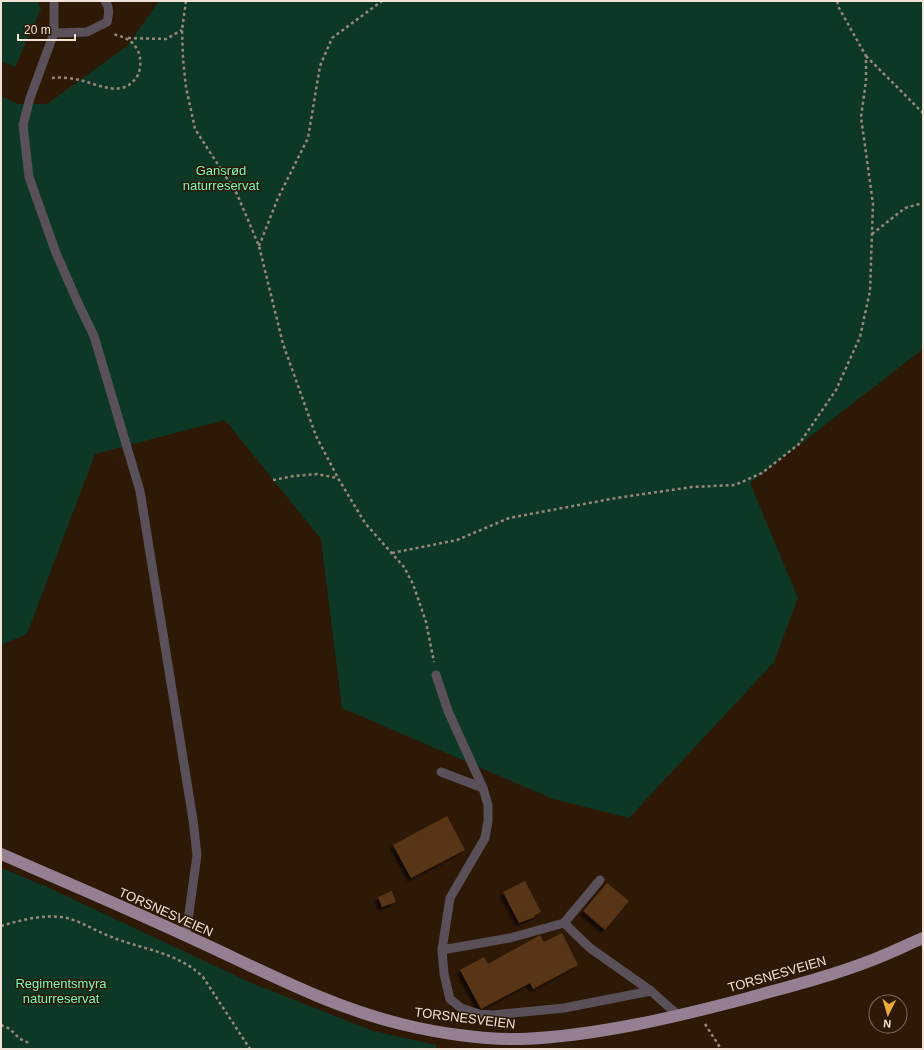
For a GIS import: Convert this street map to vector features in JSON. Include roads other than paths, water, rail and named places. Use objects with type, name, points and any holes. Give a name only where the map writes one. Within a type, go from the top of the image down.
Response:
[{"type":"main road","name":"TORSNESVEIEN","points":[[1,854],[186,935],[320,998],[388,1021],[445,1032],[487,1037],[520,1039],[546,1037],[608,1029],[678,1016],[810,980],[886,954],[923,938]]},
{"type":"lane","points":[[54,1],[54,33],[30,98],[23,125],[30,177],[56,253],[94,336],[140,490],[193,820],[196,855],[186,935]]},
{"type":"lane","points":[[54,33],[87,32],[107,22],[109,14],[107,3],[105,1]]},
{"type":"lane","points":[[436,675],[448,711],[483,788],[488,805],[488,821],[485,838],[450,898],[442,950],[444,974],[450,999],[460,1008],[480,1014],[494,1015],[564,1008],[651,991]]},
{"type":"lane","points":[[441,772],[483,788]]},
{"type":"lane","points":[[442,950],[510,938],[564,922],[600,880]]},
{"type":"lane","points":[[564,922],[590,948],[651,991],[678,1016]]},
{"type":"park label","name":"Gansrød naturreservat","points":[[221,178]]},
{"type":"park label","name":"Regimentsmyra naturreservat","points":[[61,990]]}]
